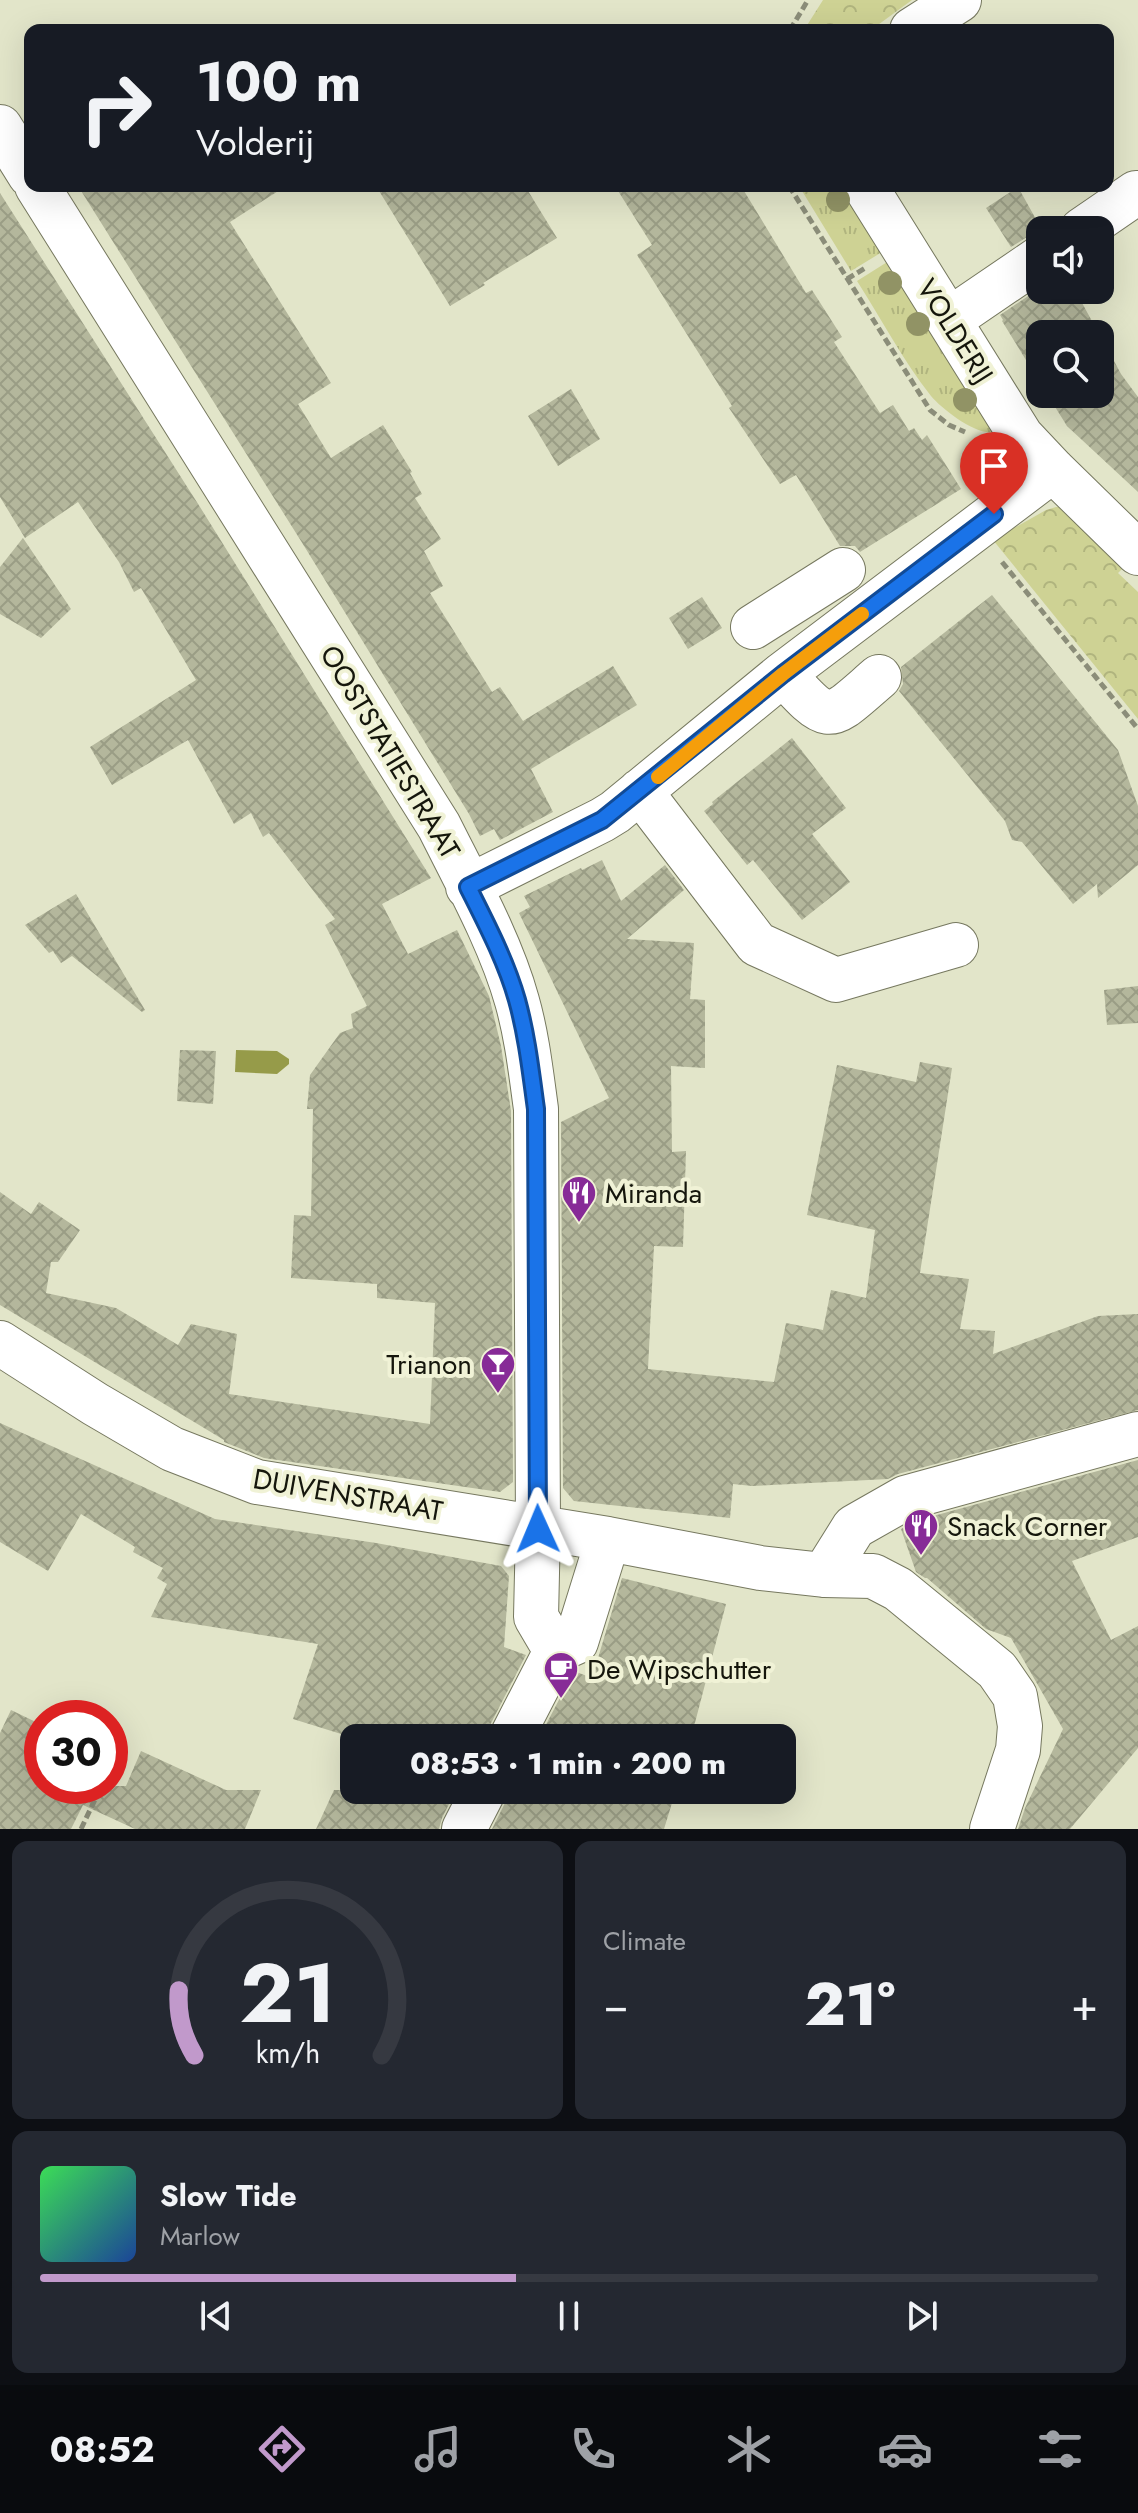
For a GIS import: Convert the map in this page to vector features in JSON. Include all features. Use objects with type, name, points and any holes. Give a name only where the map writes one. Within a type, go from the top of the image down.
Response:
[{"type":"street","points":[[921,24],[959,0]]},
{"type":"street","points":[[0,127],[24,165]]},
{"type":"street","name":"OOSTSTATIESTRAAT","points":[[41,192],[439,826],[493,938],[516,999],[536,1109],[536,1617],[556,1651]]},
{"type":"street","name":"VOLDERIJ","points":[[869,192],[1021,436],[1138,553]]},
{"type":"street","points":[[1102,216],[1136,193],[1138,196]]},
{"type":"street","points":[[949,320],[1026,268]]},
{"type":"street","points":[[468,887],[602,820],[783,674],[1053,470]]},
{"type":"street","points":[[753,627],[843,570]]},
{"type":"street","points":[[783,674],[804,698],[825,713],[834,713],[843,708],[879,677]]},
{"type":"street","points":[[649,784],[757,944],[836,980],[956,945]]},
{"type":"street","name":"DUIVENSTRAAT","points":[[0,1343],[172,1449],[257,1482],[608,1539],[760,1568],[824,1575],[873,1576],[898,1589],[997,1670],[1015,1696],[1020,1726],[1018,1750],[992,1829]]},
{"type":"street","points":[[824,1575],[854,1527],[905,1498],[1138,1434]]},
{"type":"street","points":[[518,1724],[556,1651],[576,1642],[608,1539]]},
{"type":"street","points":[[464,1829],[477,1804]]},
{"type":"path","points":[[794,24],[808,0]]},
{"type":"path","points":[[793,192],[930,410],[949,425],[999,444],[1011,443],[1021,436]]},
{"type":"path","points":[[975,529],[1138,729]]},
{"type":"path","points":[[81,1829],[93,1804]]},
{"type":"green space","points":[[823,0],[912,0],[879,24],[808,24]]},
{"type":"green space","points":[[803,192],[851,192],[887,249],[851,271]]},
{"type":"green space","points":[[892,259],[993,432],[968,425],[931,396],[857,281]]},
{"type":"green space","points":[[1056,507],[1065,507],[1128,563],[1118,573],[1138,592],[1138,719],[993,540]]},
{"type":"shaded area","points":[[236,1050],[277,1051],[289,1059],[289,1064],[277,1074],[235,1072]]},
{"type":"building","points":[[82,192],[277,192],[230,222],[331,383],[298,404],[331,458],[383,425],[422,494],[415,498],[441,539],[424,551],[443,586],[430,593],[492,692],[500,687],[523,721],[613,666],[637,705],[531,769],[553,812],[500,840],[494,829],[480,836],[301,541]]},
{"type":"building","points":[[380,192],[529,192],[557,238],[450,306]]},
{"type":"building","points":[[619,192],[745,192],[806,293],[812,290],[842,337],[834,342],[880,413],[893,405],[909,431],[914,428],[922,440],[927,435],[961,489],[860,552],[855,546],[840,546],[796,475],[780,484],[729,408],[732,406],[637,255],[652,245]]},
{"type":"building","points":[[1010,192],[1021,192],[1034,216],[1026,216],[1026,238],[1011,247],[986,208]]},
{"type":"building","points":[[0,193],[431,878],[382,904],[408,954],[457,930],[489,996],[511,1111],[513,1482],[500,1492],[264,1458],[224,1442],[0,1305],[0,1192],[31,1214],[39,1202],[80,1230],[58,1262],[51,1262],[46,1293],[116,1308],[178,1345],[191,1324],[237,1334],[229,1394],[430,1424],[435,1303],[377,1298],[377,1284],[291,1278],[294,1215],[311,1216],[313,1109],[307,1109],[310,1075],[340,1033],[353,1028],[351,1014],[367,1006],[325,925],[335,919],[269,833],[263,837],[251,813],[234,824],[188,740],[112,785],[90,747],[196,680],[141,588],[134,592],[119,562],[78,502],[25,538],[0,497]]},
{"type":"building","points":[[1026,297],[1026,304],[1083,304],[1091,320],[1026,320],[1026,360],[1000,315]]},
{"type":"building","points":[[1114,361],[1138,397],[1138,492],[1067,426],[1056,408],[1114,408]]},
{"type":"building","points":[[571,389],[600,439],[558,466],[528,416]]},
{"type":"building","points":[[23,538],[71,609],[41,638],[0,614],[0,567]]},
{"type":"building","points":[[992,595],[1118,750],[1138,806],[1138,865],[1098,898],[1097,884],[1073,904],[1022,842],[1012,840],[1005,821],[899,691],[903,684],[901,667]]},
{"type":"building","points":[[702,597],[722,628],[688,649],[669,618]]},
{"type":"building","points":[[792,738],[846,808],[812,834],[850,882],[802,920],[753,860],[747,865],[704,811]]},
{"type":"building","points":[[602,860],[621,901],[665,865],[684,890],[627,939],[694,943],[690,999],[705,1000],[705,1068],[671,1066],[672,1152],[686,1151],[683,1247],[654,1246],[648,1369],[774,1382],[786,1323],[823,1330],[831,1290],[866,1298],[875,1230],[807,1215],[837,1065],[916,1082],[920,1062],[952,1068],[920,1273],[969,1279],[960,1329],[995,1331],[993,1354],[1098,1316],[1138,1314],[1138,1410],[888,1479],[752,1486],[733,1484],[730,1518],[574,1501],[563,1488],[561,1122],[609,1098],[519,913],[530,907],[524,896]]},
{"type":"building","points":[[76,894],[145,1010],[142,1012],[72,956],[61,963],[53,951],[49,953],[25,925]]},
{"type":"building","points":[[1138,986],[1138,1023],[1107,1025],[1104,990]]},
{"type":"building","points":[[180,1050],[216,1051],[213,1104],[177,1101]]},
{"type":"building","points":[[0,1423],[215,1519],[376,1543],[501,1566],[509,1576],[504,1647],[526,1655],[491,1724],[340,1724],[340,1734],[293,1719],[318,1644],[151,1617],[167,1584],[157,1578],[163,1568],[133,1552],[135,1547],[81,1514],[48,1571],[0,1542]]},
{"type":"building","points":[[1138,1460],[1138,1537],[1072,1561],[1111,1640],[1138,1626],[1138,1748],[1070,1829],[1018,1829],[1063,1729],[1011,1638],[986,1629],[916,1572],[901,1529],[915,1521]]},
{"type":"building","points":[[622,1578],[726,1604],[695,1724],[546,1724],[574,1671],[592,1678]]},
{"type":"building","points":[[11,1710],[24,1716],[24,1804],[128,1804],[128,1781],[141,1751],[226,1790],[261,1790],[245,1829],[135,1829],[83,1805],[71,1829],[0,1829],[0,1733]]},
{"type":"building","points":[[334,1790],[340,1790],[340,1804],[449,1804],[439,1829],[316,1829]]},
{"type":"building","points":[[504,1804],[672,1804],[664,1829],[492,1829]]},
{"type":"slow traffic","points":[[658,777],[783,674],[862,614]]},
{"type":"place","name":"Miranda","points":[[579,1224]]},
{"type":"place","name":"Trianon","points":[[498,1395]]},
{"type":"place","name":"Snack Corner","points":[[921,1557]]},
{"type":"place","name":"De Wipschutter","points":[[561,1700]]},
{"type":"route","points":[[538,1529],[536,1109],[516,999],[493,938],[468,887],[615,812],[783,674],[994,514]]}]
